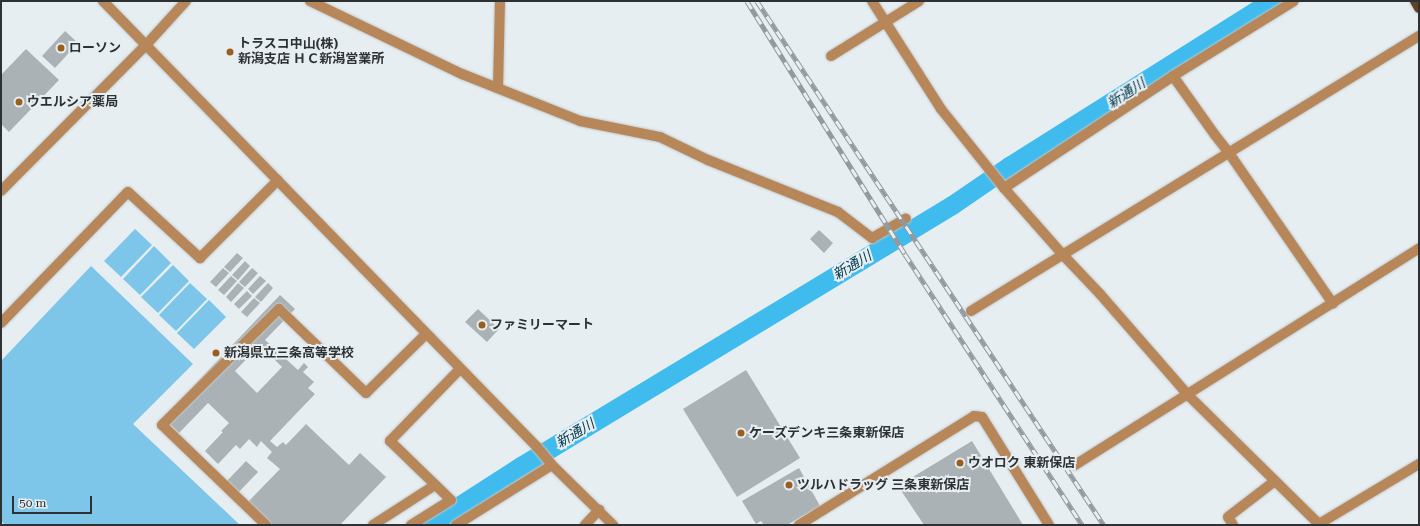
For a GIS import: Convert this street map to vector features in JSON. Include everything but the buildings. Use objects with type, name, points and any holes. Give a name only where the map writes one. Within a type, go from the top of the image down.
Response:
[{"type":"main road","points":[[1414,1],[1419,8]]},
{"type":"street","points":[[103,1],[147,44],[426,334],[539,449],[549,462],[599,510],[609,523]]},
{"type":"street","points":[[1,191],[147,44],[186,1]]},
{"type":"street","points":[[310,1],[462,74],[580,121],[660,137],[708,160],[838,212],[872,238],[906,218]]},
{"type":"street","points":[[498,88],[500,1]]},
{"type":"street","points":[[872,1],[941,109],[1004,188],[1063,256],[1100,294],[1188,395],[1319,525],[1419,464]]},
{"type":"street","points":[[830,56],[919,1]]},
{"type":"street","points":[[1004,188],[1173,76],[1294,1]]},
{"type":"street","points":[[970,311],[1063,256],[1419,36]]},
{"type":"street","points":[[1173,76],[1229,153],[1333,304]]},
{"type":"street","points":[[1,323],[128,192],[200,258],[278,180]]},
{"type":"street","points":[[1075,465],[1333,304],[1419,248]]},
{"type":"street","points":[[266,525],[162,425],[279,309],[366,393],[426,334]]},
{"type":"street","points":[[411,525],[451,500],[390,441],[460,369]]},
{"type":"street","points":[[799,525],[974,416],[982,417],[1049,525]]},
{"type":"street","points":[[456,525],[549,462]]},
{"type":"street","points":[[1233,525],[1228,516],[1275,481]]},
{"type":"street","points":[[373,525],[436,485]]},
{"type":"street","points":[[585,525],[599,510]]},
{"type":"shaded area","points":[[135,229],[152,245],[121,277],[104,261]]},
{"type":"shaded area","points":[[154,246],[171,263],[140,295],[123,279]]},
{"type":"shaded area","points":[[173,265],[189,281],[158,313],[141,297]]},
{"type":"shaded area","points":[[91,266],[193,364],[133,424],[240,525],[5,525],[1,521],[1,361]]},
{"type":"shaded area","points":[[190,283],[207,299],[176,331],[159,315]]},
{"type":"shaded area","points":[[209,300],[226,317],[194,349],[177,333]]},
{"type":"waterway","name":"新通川","points":[[429,525],[521,466],[952,205],[1009,166],[1271,1]]},
{"type":"railway","points":[[747,1],[905,254],[1082,525]]},
{"type":"railway","points":[[757,1],[1104,525]]},
{"type":"place","name":"ローソン","points":[[61,48]]},
{"type":"place","name":"トラスコ中山(株) 新潟支店 ＨＣ新潟営業所","points":[[230,52]]},
{"type":"place","name":"ウエルシア薬局","points":[[19,102]]},
{"type":"place","name":"ファミリーマート","points":[[482,325]]},
{"type":"place","name":"新潟県立三条高等学校","points":[[216,353]]},
{"type":"place","name":"ケーズデンキ三条東新保店","points":[[741,433]]},
{"type":"place","name":"ウオロク 東新保店","points":[[960,463]]},
{"type":"place","name":"ツルハドラッグ 三条東新保店","points":[[789,485]]}]
